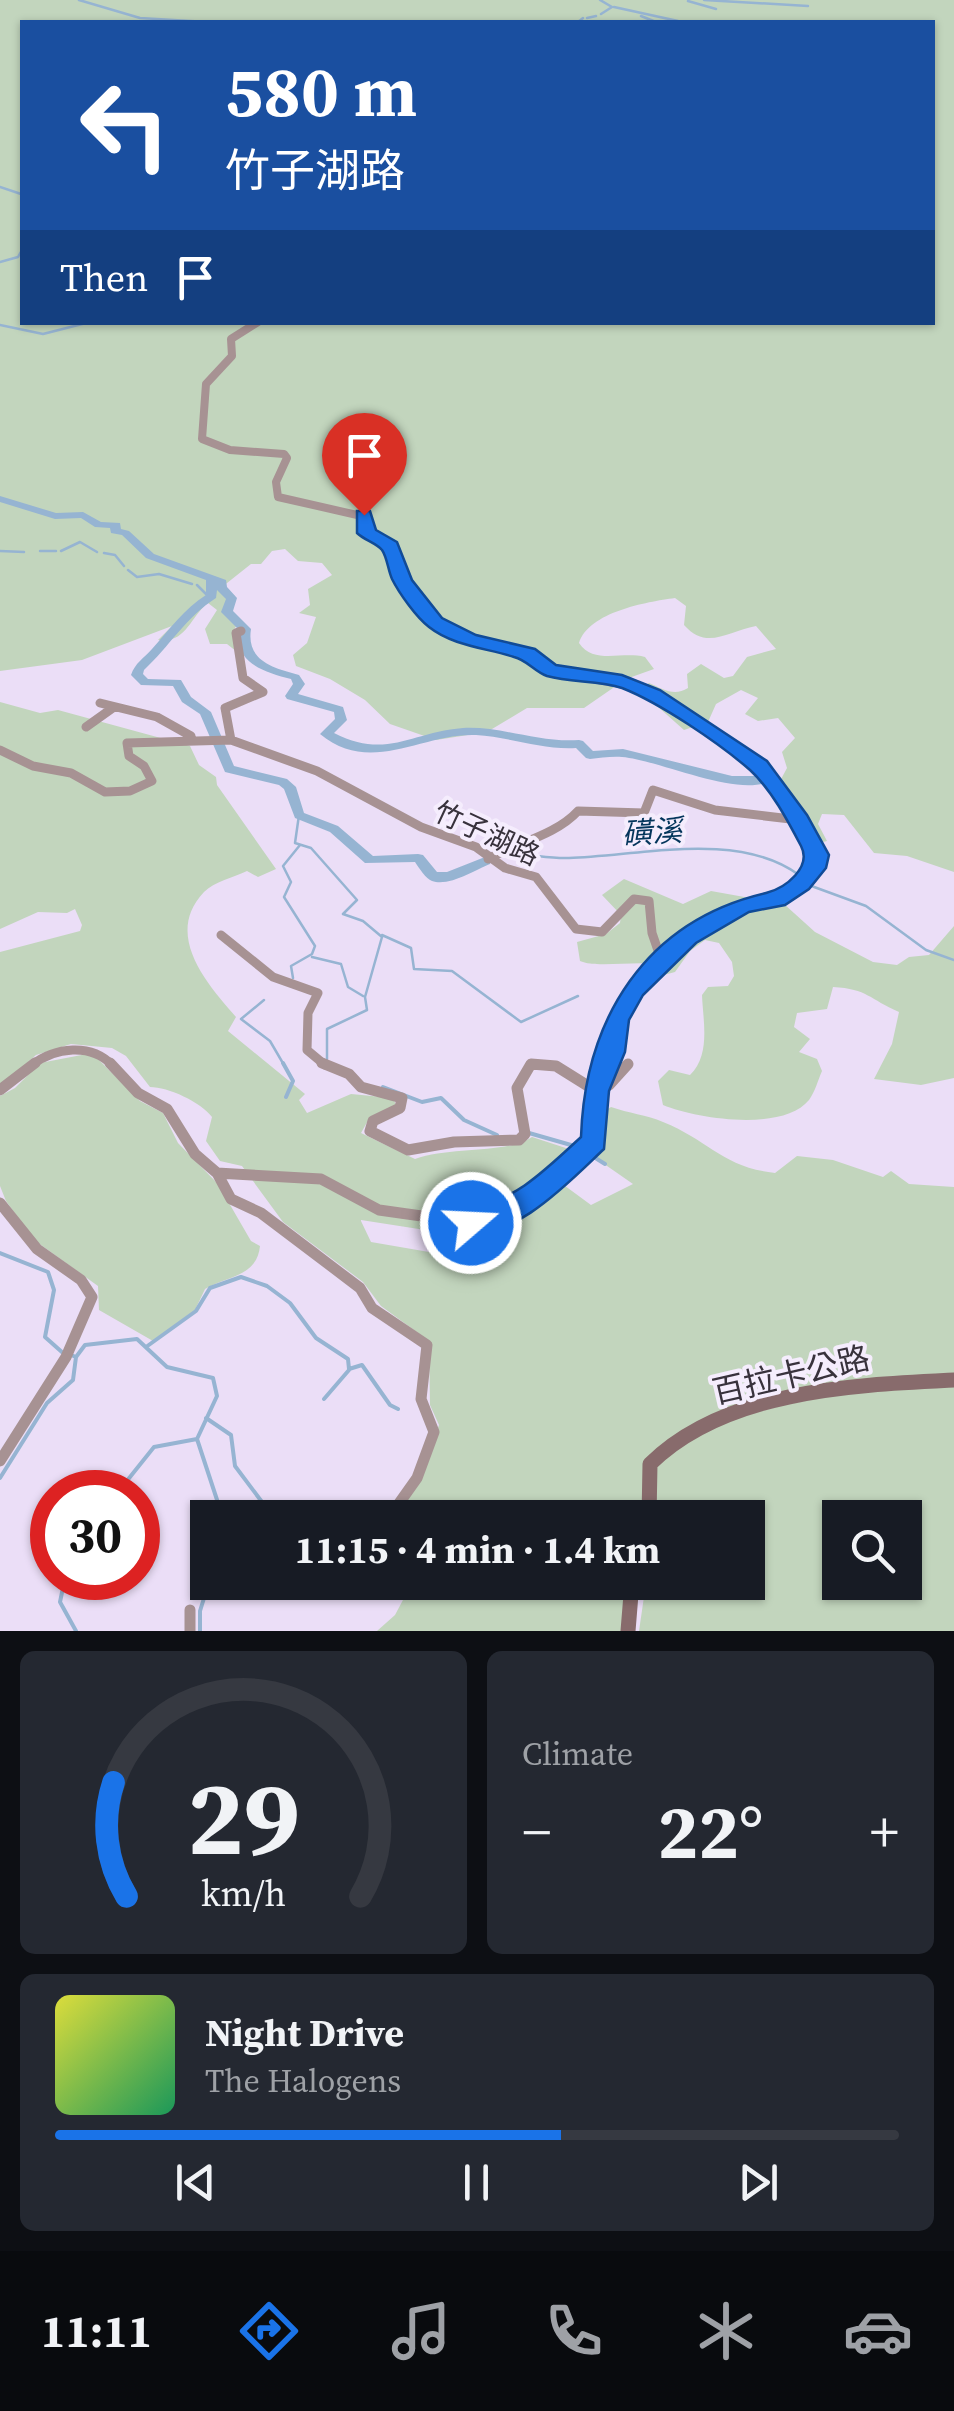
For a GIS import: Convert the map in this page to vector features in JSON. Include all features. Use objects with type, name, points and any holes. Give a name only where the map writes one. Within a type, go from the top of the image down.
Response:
[{"type":"main road","name":"百拉卡公路","points":[[649,1500],[650,1464],[668,1442],[721,1419],[785,1401],[897,1382],[954,1380]]},
{"type":"main road","points":[[628,1631],[631,1600]]},
{"type":"street","points":[[0,1090],[8,1089],[47,1055],[97,1050],[110,1057],[140,1095],[170,1112],[202,1166],[217,1173],[321,1179],[379,1210],[471,1223],[511,1211],[538,1194],[594,1141],[596,1091],[612,1052],[616,1020],[634,989],[663,964],[676,945],[744,904],[781,897],[815,868],[817,855],[799,820],[759,766],[642,688],[550,670],[527,654],[469,639],[435,622],[403,582],[390,546],[367,533],[366,517],[278,497],[276,482],[287,458],[284,454],[230,450],[202,439],[202,401],[209,378],[232,356],[231,339],[253,325]]},
{"type":"street","points":[[221,739],[225,708],[247,695],[263,692],[243,678],[235,640],[236,632],[241,631]]},
{"type":"street","points":[[100,703],[156,717],[193,738]]},
{"type":"street","points":[[86,727],[114,707]]},
{"type":"street","name":"竹子湖路","points":[[0,750],[33,766],[71,773],[104,792],[119,793],[152,781],[144,766],[129,756],[128,742],[221,739],[353,788],[421,827],[536,877],[571,924],[591,934],[602,932],[634,899],[649,901],[652,933],[663,964]]},
{"type":"street","points":[[488,859],[529,836],[563,827],[578,811],[644,814],[653,790],[684,796],[695,805],[712,809],[799,820]]},
{"type":"street","points":[[222,935],[272,977],[318,994],[308,1012],[307,1050],[329,1069],[350,1074],[361,1087],[402,1098],[400,1108],[373,1121],[370,1131],[408,1150],[454,1142],[519,1140],[524,1134],[524,1118],[517,1088],[531,1064],[556,1066],[596,1091]]},
{"type":"street","points":[[596,1091],[609,1085],[628,1064]]},
{"type":"street","points":[[217,1173],[231,1199],[261,1213],[360,1288],[372,1308],[426,1345],[420,1400],[434,1421],[434,1432],[416,1478],[401,1500]]},
{"type":"street","points":[[0,1202],[28,1243],[90,1288],[88,1315],[68,1354],[0,1462]]},
{"type":"street","points":[[190,1610],[190,1631]]},
{"type":"green space","points":[[0,0],[954,0],[954,872],[907,856],[874,853],[844,815],[822,814],[818,824],[827,841],[819,843],[779,783],[787,768],[782,752],[795,738],[778,718],[758,721],[745,714],[758,698],[741,690],[716,704],[708,722],[684,730],[639,690],[649,683],[668,691],[683,691],[688,688],[687,674],[701,664],[724,678],[733,676],[747,657],[776,649],[756,626],[710,638],[693,633],[684,625],[686,606],[675,598],[606,616],[585,632],[579,643],[600,656],[645,657],[654,669],[626,679],[584,708],[527,708],[487,732],[436,740],[390,724],[365,700],[330,679],[296,666],[293,655],[307,643],[316,617],[299,613],[310,605],[308,589],[332,575],[322,563],[298,561],[285,549],[272,551],[261,564],[251,564],[222,587],[235,596],[230,612],[239,622],[233,631],[244,649],[241,655],[227,644],[210,644],[205,629],[217,610],[208,603],[175,638],[158,640],[172,626],[82,660],[0,671]]},
{"type":"green space","points":[[0,702],[40,713],[58,710],[190,746],[199,765],[216,777],[217,785],[276,869],[258,877],[247,871],[204,892],[192,908],[188,925],[194,959],[236,1017],[228,1031],[305,1094],[299,1100],[307,1113],[351,1094],[393,1098],[396,1105],[370,1117],[361,1133],[415,1159],[509,1146],[532,1137],[578,1152],[557,1180],[591,1205],[633,1184],[597,1159],[603,1112],[611,1107],[663,1122],[757,1170],[775,1173],[797,1156],[833,1160],[883,1177],[891,1171],[909,1184],[954,1187],[954,1377],[886,1381],[700,1425],[665,1442],[651,1456],[646,1500],[404,1500],[439,1425],[430,1405],[429,1341],[381,1306],[363,1282],[283,1222],[242,1166],[220,1161],[206,1141],[212,1117],[207,1111],[184,1096],[150,1087],[126,1056],[112,1048],[71,1044],[36,1055],[0,1087],[0,952],[80,931],[82,925],[75,909],[67,913],[38,912],[0,929]],"holes":[[[361,1220],[438,1232],[429,1252],[371,1242]]]},
{"type":"green space","points":[[624,879],[683,904],[711,891],[784,904],[815,932],[873,962],[897,965],[909,957],[929,955],[954,926],[954,1078],[921,1085],[874,1079],[892,1044],[899,1012],[861,992],[833,987],[827,1009],[797,1013],[794,1027],[810,1039],[799,1052],[817,1059],[822,1071],[811,1097],[797,1110],[780,1116],[739,1120],[696,1115],[663,1105],[658,1081],[669,1070],[690,1075],[697,1067],[704,1037],[702,995],[708,987],[728,986],[734,976],[732,962],[719,943],[705,940],[690,951],[675,972],[660,976],[654,964],[580,961],[577,942],[606,934],[620,923],[621,915],[602,895]]},
{"type":"green space","points":[[92,1053],[140,1101],[163,1113],[178,1143],[218,1184],[251,1241],[260,1246],[258,1256],[247,1270],[205,1289],[195,1310],[153,1341],[99,1310],[98,1286],[34,1240],[0,1186],[0,1096],[15,1088],[40,1063]]},
{"type":"green space","points":[[954,1382],[954,1631],[639,1631],[644,1600],[765,1600],[765,1500],[655,1500],[656,1464],[716,1426],[774,1408],[833,1396]]},
{"type":"green space","points":[[403,1600],[627,1600],[622,1631],[377,1631],[395,1615]]},
{"type":"waterway","points":[[79,0],[140,18],[174,20]]},
{"type":"waterway","points":[[600,0],[612,7],[601,14]]},
{"type":"waterway","points":[[704,0],[808,6]]},
{"type":"waterway","points":[[688,1],[716,9]]},
{"type":"waterway","points":[[614,7],[673,20]]},
{"type":"waterway","points":[[587,18],[596,16]]},
{"type":"waterway","points":[[641,16],[651,20]]},
{"type":"waterway","points":[[0,187],[20,194]]},
{"type":"waterway","points":[[0,262],[20,254]]},
{"type":"waterway","points":[[0,325],[43,334],[78,325]]},
{"type":"waterway","points":[[0,499],[55,516],[83,515],[99,525],[116,525],[115,531],[125,533],[150,556],[211,578]]},
{"type":"waterway","points":[[61,551],[80,542],[97,552]]},
{"type":"waterway","points":[[0,551],[24,552]]},
{"type":"waterway","points":[[40,551],[56,551]]},
{"type":"waterway","points":[[104,553],[115,555],[124,566]]},
{"type":"waterway","points":[[128,570],[137,577],[159,574],[192,584]]},
{"type":"waterway","points":[[211,578],[222,582],[221,588],[232,598],[227,612],[245,629],[243,640],[250,656],[266,667],[295,677],[299,684],[291,696],[339,710],[341,720],[326,734],[345,744],[379,749],[460,732],[490,733],[548,744],[579,744],[590,755],[623,753],[732,780],[765,780]]},
{"type":"waterway","points":[[211,578],[212,596],[181,621],[138,669],[137,675],[145,683],[177,682],[186,699],[205,712],[229,769],[283,782],[290,787],[299,815],[334,829],[370,860],[418,858],[434,877],[449,876],[485,861]]},
{"type":"waterway","points":[[197,585],[209,597]]},
{"type":"waterway","points":[[299,815],[295,843],[311,848],[357,900],[343,914],[363,921],[382,937],[365,997],[367,1010],[327,1029],[327,1059]]},
{"type":"waterway","points":[[293,978],[291,966],[312,954],[315,946],[284,897],[291,882],[283,866],[300,845]]},
{"type":"waterway","name":"磺溪","points":[[506,854],[569,858],[718,849],[774,861],[799,875]]},
{"type":"waterway","name":"磺溪","points":[[806,884],[866,906],[926,950],[954,960]]},
{"type":"waterway","points":[[382,935],[411,948],[414,969],[452,971],[521,1022],[578,996]]},
{"type":"waterway","points":[[312,957],[341,964],[348,987],[363,996]]},
{"type":"waterway","points":[[264,1000],[241,1019],[270,1041],[284,1065]]},
{"type":"waterway","points":[[283,1063],[293,1081],[286,1097]]},
{"type":"waterway","points":[[383,1087],[422,1102],[441,1098],[464,1120],[497,1135]]},
{"type":"waterway","points":[[529,1133],[578,1147]]},
{"type":"waterway","points":[[589,1154],[605,1164]]},
{"type":"waterway","points":[[0,1253],[48,1272],[54,1290],[45,1337],[63,1353]]},
{"type":"waterway","points":[[146,1347],[196,1311],[210,1288],[241,1277],[267,1286],[290,1303],[316,1338],[348,1359],[349,1369],[362,1365],[390,1405],[398,1409]]},
{"type":"waterway","points":[[76,1357],[85,1345],[137,1339],[167,1367],[213,1378],[217,1396],[207,1418]]},
{"type":"waterway","points":[[71,1355],[76,1357]]},
{"type":"waterway","points":[[0,1478],[47,1403],[73,1380],[76,1357]]},
{"type":"waterway","points":[[324,1399],[349,1370]]},
{"type":"waterway","points":[[197,1439],[207,1418]]},
{"type":"waterway","points":[[207,1418],[231,1435],[235,1466],[260,1500]]},
{"type":"waterway","points":[[136,1470],[154,1447],[197,1439]]},
{"type":"waterway","points":[[197,1439],[217,1500]]},
{"type":"waterway","points":[[60,1600],[76,1631]]},
{"type":"waterway","points":[[200,1631],[203,1600]]},
{"type":"route","points":[[364,515],[364,529],[390,546],[403,582],[435,622],[469,639],[534,656],[543,668],[622,681],[652,694],[759,766],[799,820],[817,855],[815,868],[781,897],[744,904],[687,937],[634,989],[616,1020],[612,1052],[596,1091],[592,1109],[594,1141],[538,1194],[511,1211],[471,1223]]}]
